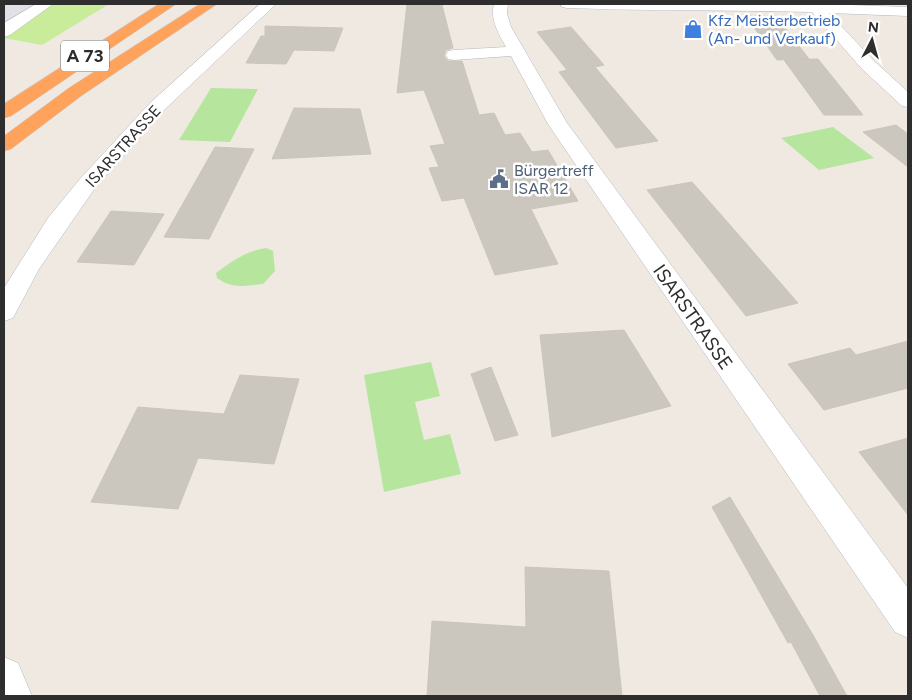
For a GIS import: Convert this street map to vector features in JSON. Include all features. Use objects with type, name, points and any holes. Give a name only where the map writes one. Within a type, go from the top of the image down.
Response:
[{"type":"highway","name":"A 73","points":[[4,112],[95,50],[169,4]]},
{"type":"highway","name":"A 73","points":[[4,145],[75,92],[210,4]]},
{"type":"highway","points":[[4,162],[19,147],[98,88],[138,50]]},
{"type":"street","points":[[4,32],[11,24],[46,4]]},
{"type":"street","name":"ISARSTRASSE","points":[[4,311],[37,254],[68,208],[100,169],[182,81],[269,4]]},
{"type":"street","name":"ISARSTRASSE","points":[[501,4],[500,20],[558,124],[908,619]]},
{"type":"street","points":[[567,4],[649,7],[719,4],[908,11]]},
{"type":"street","points":[[815,7],[868,65],[908,102]]},
{"type":"street","points":[[454,55],[516,51]]},
{"type":"street","points":[[4,677],[12,696]]},
{"type":"shaded area","points":[[4,4],[50,4],[4,41]]},
{"type":"green space","points":[[51,4],[109,4],[42,45],[4,38],[4,30]]},
{"type":"green space","points":[[211,88],[258,89],[230,142],[179,140]]},
{"type":"green space","points":[[833,127],[874,158],[819,170],[781,138]]},
{"type":"green space","points":[[266,248],[273,251],[275,271],[263,284],[233,285],[217,278],[216,273],[234,261],[252,251]]},
{"type":"green space","points":[[431,362],[440,396],[415,402],[424,440],[450,434],[461,474],[384,492],[364,375]]},
{"type":"building","points":[[407,4],[442,5],[453,48],[446,50],[444,56],[448,61],[462,61],[479,115],[494,113],[505,135],[520,133],[532,152],[548,150],[578,201],[531,209],[558,264],[495,275],[464,198],[442,201],[429,168],[439,167],[430,146],[445,144],[424,90],[397,93]]},
{"type":"building","points":[[746,16],[776,16],[809,59],[777,60]]},
{"type":"building","points":[[265,26],[343,28],[334,51],[294,50],[286,64],[246,63],[261,36],[265,36]]},
{"type":"building","points":[[571,27],[604,65],[595,67],[658,141],[616,148],[559,72],[567,70],[537,32]]},
{"type":"building","points":[[818,59],[863,115],[824,115],[784,60]]},
{"type":"building","points":[[294,108],[360,109],[371,154],[272,159]]},
{"type":"building","points":[[896,125],[908,134],[908,167],[863,132]]},
{"type":"building","points":[[215,147],[254,149],[209,239],[164,237]]},
{"type":"building","points":[[692,182],[798,303],[746,316],[647,190]]},
{"type":"building","points":[[111,211],[164,214],[134,265],[77,262]]},
{"type":"building","points":[[624,330],[671,406],[552,437],[540,335]]},
{"type":"building","points":[[908,341],[908,388],[824,410],[788,364],[850,348],[856,355]]},
{"type":"building","points":[[491,367],[518,435],[495,441],[471,374]]},
{"type":"building","points":[[240,375],[299,379],[274,464],[198,458],[178,509],[91,502],[138,407],[224,414]]},
{"type":"building","points":[[908,438],[908,515],[859,452]]},
{"type":"building","points":[[730,497],[813,635],[847,696],[820,696],[791,642],[788,643],[712,507]]},
{"type":"building","points":[[525,567],[609,571],[622,696],[427,696],[432,621],[526,627]]},
{"type":"place","name":"Kfz Meisterbetrieb (An- und Verkauf)","points":[[693,29]]},
{"type":"place","name":"Bürgertreff ISAR 12","points":[[499,179]]}]
